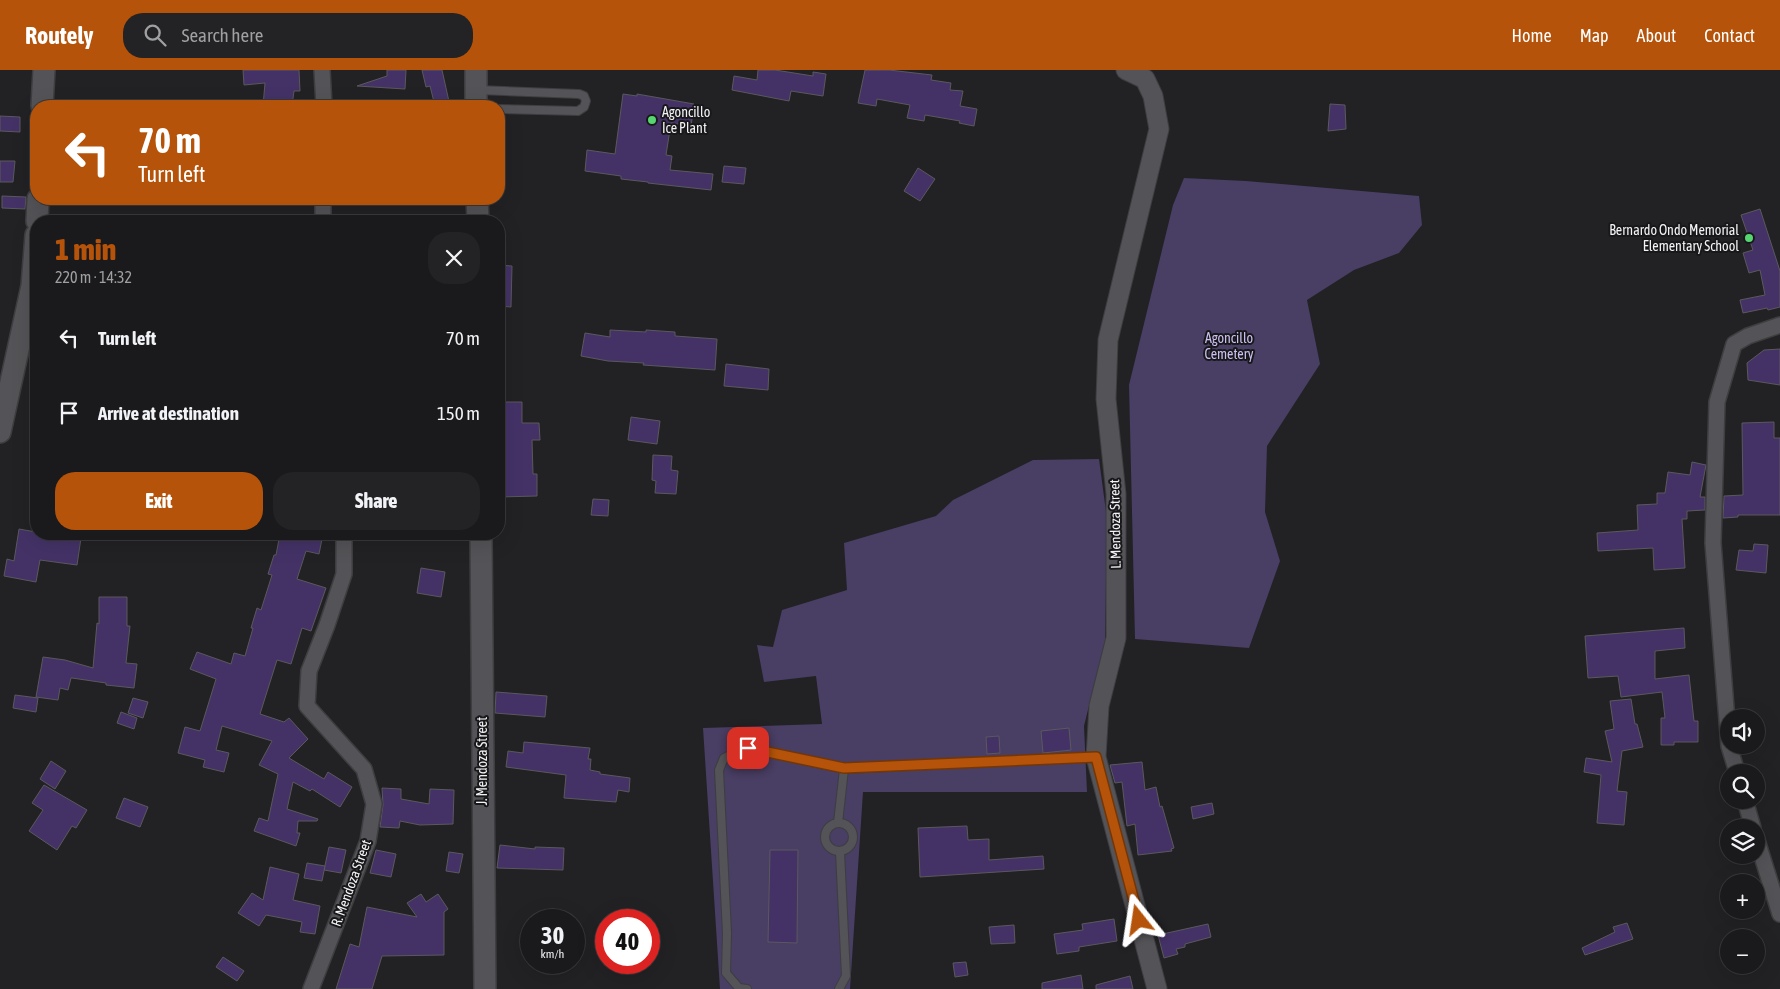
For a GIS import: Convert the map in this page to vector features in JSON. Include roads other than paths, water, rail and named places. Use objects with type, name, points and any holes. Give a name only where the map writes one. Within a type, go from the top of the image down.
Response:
[{"type":"main road","points":[[42,100],[44,70]]},
{"type":"main road","points":[[0,432],[30,295]]},
{"type":"main road","name":"J. Mendoza Street","points":[[481,540],[485,989]]},
{"type":"street","points":[[322,70],[324,100]]},
{"type":"street","name":"L. Mendoza Street","points":[[1126,70],[1145,79],[1153,96],[1159,129],[1108,340],[1106,399],[1116,494],[1116,638],[1099,706],[1096,757],[1157,989]]},
{"type":"street","points":[[1734,764],[1728,746],[1713,543],[1717,402],[1734,344],[1748,336],[1780,325]]},
{"type":"street","name":"R. Mendoza Street","points":[[311,989],[368,841],[374,804],[364,769],[307,706],[308,671],[327,625],[344,574],[344,540]]},
{"type":"street","points":[[1764,864],[1780,914]]},
{"type":"lane","points":[[476,89],[579,94],[584,96],[586,101],[584,108],[578,111],[505,109]]},
{"type":"lane","points":[[747,989],[740,988],[726,973],[727,933],[719,770],[724,758],[748,748],[844,768],[1096,757]]},
{"type":"lane","points":[[838,823],[844,768]]},
{"type":"lane","points":[[838,823],[846,825],[852,832],[853,840],[848,848],[840,852],[832,850],[826,843],[825,834],[830,826],[838,823]]},
{"type":"lane","points":[[839,989],[846,976],[840,852]]},
{"type":"place","name":"Agoncillo Ice Plant","points":[[652,120]]},
{"type":"place","name":"Bernardo Ondo Memorial Elementary School","points":[[1749,238]]},
{"type":"park label","name":"Agoncillo Cemetery","points":[[1229,346]]}]
